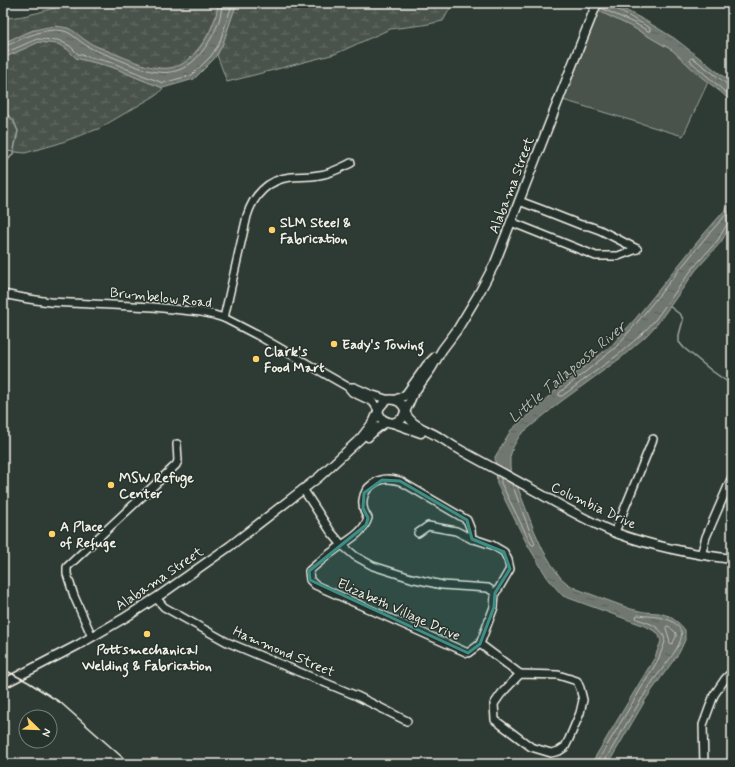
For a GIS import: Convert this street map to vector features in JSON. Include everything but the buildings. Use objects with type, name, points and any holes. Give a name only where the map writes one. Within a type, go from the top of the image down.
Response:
[{"type":"main road","name":"Alabama Street","points":[[405,411],[413,394],[431,369],[478,295],[495,263],[597,3]]},
{"type":"main road","name":"Alabama Street","points":[[392,400],[400,398],[407,393],[427,365],[442,350]]},
{"type":"main road","points":[[392,400],[402,404],[405,411],[402,419],[399,421],[390,422],[382,419],[378,411],[384,402],[392,400]]},
{"type":"main road","name":"Alabama Street","points":[[3,684],[92,637],[126,617],[156,598],[230,546],[319,477],[361,438],[374,421],[378,411]]},
{"type":"main road","name":"Columbia Drive","points":[[405,411],[408,418],[414,424],[442,438],[455,447],[581,517],[636,540],[674,550],[732,559]]},
{"type":"main road","name":"Alabama Street","points":[[319,477],[332,470],[345,460],[381,424],[390,422]]},
{"type":"main road","name":"Columbia Drive","points":[[390,422],[414,430],[440,443],[455,447]]},
{"type":"street","points":[[224,318],[247,216],[256,197],[268,185],[282,179],[320,175],[351,164]]},
{"type":"street","points":[[511,222],[596,256],[618,256],[637,249],[600,230],[581,225],[519,201]]},
{"type":"street","name":"Brumbelow Road","points":[[3,294],[29,300],[50,302],[130,305],[176,309],[201,312],[224,318],[348,387],[352,392],[373,402],[378,411]]},
{"type":"street","name":"Brumbelow Road","points":[[348,387],[354,387],[370,394],[392,400]]},
{"type":"street","points":[[615,532],[653,439]]},
{"type":"street","points":[[92,637],[74,596],[67,574],[68,567],[176,465],[178,462],[177,444]]},
{"type":"street","points":[[701,555],[706,538],[732,477]]},
{"type":"street","points":[[342,545],[357,535],[366,525],[368,518],[363,508],[362,500],[364,493],[375,482],[389,479],[400,481],[467,520],[472,538]]},
{"type":"street","name":"Elizabeth Village Drive","points":[[303,489],[331,532],[342,545],[355,556],[373,566],[411,578],[442,585],[488,588],[495,593]]},
{"type":"street","points":[[418,533],[428,526],[456,531],[492,545],[504,552],[510,569],[495,593],[494,607],[480,644],[520,674],[558,675],[577,681],[583,700],[580,713],[569,739],[565,746],[559,751],[551,753],[531,748],[495,720],[494,704],[501,694],[520,674]]},
{"type":"street","name":"Elizabeth Village Drive","points":[[342,545],[309,571],[310,580],[315,585],[468,653],[480,644]]},
{"type":"street","name":"Hammond Street","points":[[156,598],[164,607],[227,642],[357,696],[406,721]]},
{"type":"street","points":[[704,764],[703,724],[714,695],[732,672]]},
{"type":"highlighted area","points":[[382,480],[400,481],[467,520],[472,539],[504,552],[510,569],[495,593],[494,607],[480,644],[468,653],[310,580],[309,571],[366,525],[368,518],[363,508],[364,493]]},
{"type":"green space","points":[[71,3],[218,3],[215,20],[204,40],[196,52],[184,64],[176,67],[159,68],[141,64],[90,43],[68,28],[33,30],[3,43],[3,18],[29,15]]},
{"type":"green space","points":[[234,3],[453,3],[443,21],[390,29],[335,54],[227,82],[217,55],[222,46],[235,8]]},
{"type":"green space","points":[[599,11],[634,28],[672,50],[708,82],[683,136],[563,100]]},
{"type":"green space","points":[[39,42],[58,44],[67,49],[76,58],[112,67],[163,88],[158,94],[98,129],[57,144],[25,153],[6,151],[3,149],[3,60],[8,56]]},
{"type":"water","points":[[218,3],[234,3],[235,8],[222,46],[214,59],[194,79],[163,88],[112,67],[76,58],[67,49],[58,44],[39,42],[8,56],[3,60],[3,43],[35,30],[60,27],[70,29],[96,46],[140,64],[150,67],[170,68],[180,65],[198,50],[211,28],[216,16]]},
{"type":"water","points":[[582,3],[612,3],[674,38],[732,83],[732,103],[672,50],[634,28]]},
{"type":"water","points":[[732,202],[732,223],[721,242],[696,270],[658,323],[646,336],[622,357],[559,403],[520,435],[513,447],[510,457],[510,467],[534,530],[543,550],[560,577],[577,589],[631,609],[669,616],[680,624],[685,630],[685,640],[679,653],[646,699],[608,764],[591,764],[655,657],[661,641],[658,633],[645,626],[563,596],[547,577],[527,544],[497,484],[495,457],[511,430],[565,382],[612,345]]},
{"type":"waterway","points":[[3,111],[13,120],[18,131],[13,154],[3,166]]},
{"type":"waterway","points":[[669,306],[681,315],[683,320],[679,335],[679,342],[684,348],[712,371],[729,383],[732,389]]},
{"type":"railway","points":[[3,669],[28,682],[61,703],[130,764]]},
{"type":"place","name":"SLM Steel & Fabrication","points":[[272,230]]},
{"type":"place","name":"Eady's Towing","points":[[334,344]]},
{"type":"place","name":"Clark's Food Mart","points":[[256,359]]},
{"type":"place","name":"MSW Refuge Center","points":[[111,485]]},
{"type":"place","name":"A Place of Refuge","points":[[52,534]]},
{"type":"place","name":"Pottsmechanical Welding & Fabrication","points":[[147,634]]},
{"type":"water label","name":"Little Tallapoosa River","points":[[567,372]]}]
